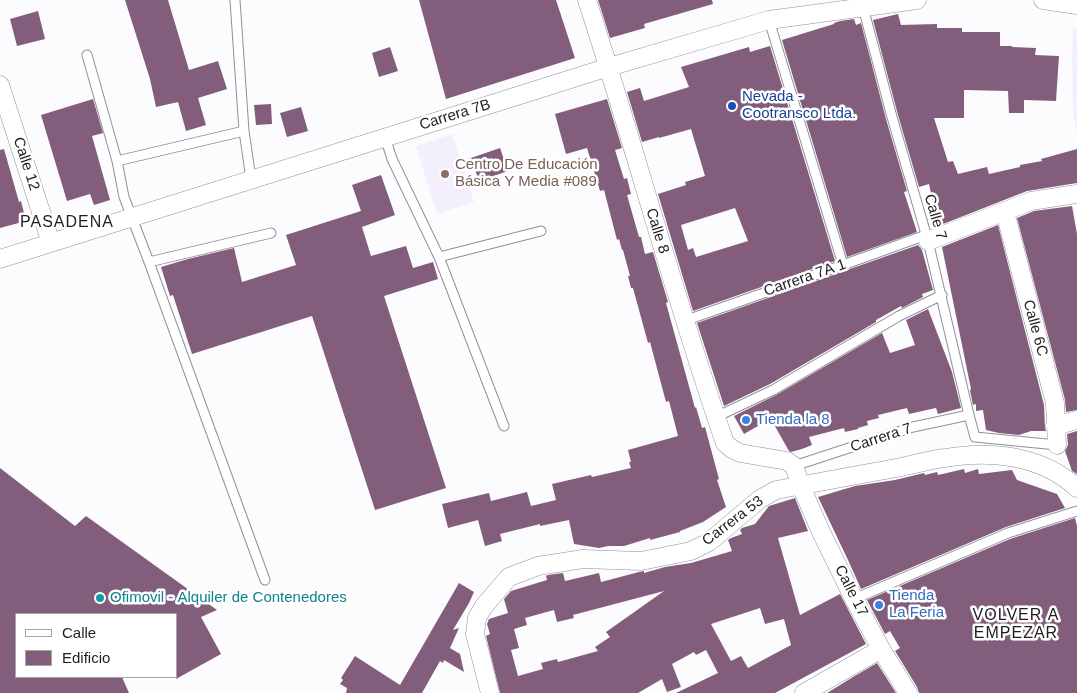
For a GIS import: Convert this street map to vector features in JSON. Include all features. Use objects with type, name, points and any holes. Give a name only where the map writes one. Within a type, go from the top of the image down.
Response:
[{"type":"street","name":"Calle 8","points":[[587,0],[684,320],[725,443],[740,454],[787,461],[794,466]]},
{"type":"street","name":"Carrera 7B","points":[[0,259],[608,66],[769,20],[917,0]]},
{"type":"street","points":[[1043,0],[1077,5]]},
{"type":"street","name":"Calle 12","points":[[0,86],[5,118],[51,243]]},
{"type":"street","name":"Carrera 7A 1","points":[[927,238],[1005,212],[1031,201],[1077,194]]},
{"type":"street","name":"Calle 6C","points":[[1005,212],[1055,403],[1057,445]]},
{"type":"street","points":[[1056,426],[1077,420]]},
{"type":"street","name":"Carrera 53","points":[[490,693],[475,634],[477,618],[484,606],[509,578],[538,566],[583,559],[641,561],[691,551],[709,542],[760,499],[776,490],[944,458],[974,454],[1012,456],[1044,466],[1077,488]]},
{"type":"street","name":"Calle 17","points":[[794,466],[821,532],[854,598],[881,650],[908,693]]},
{"type":"street","points":[[812,691],[881,650]]},
{"type":"lane","points":[[235,0],[244,131],[251,179]]},
{"type":"lane","name":"Calle 7","points":[[863,7],[942,295],[975,437],[1057,445]]},
{"type":"lane","points":[[769,20],[843,265]]},
{"type":"lane","points":[[87,55],[124,197],[150,262],[265,580]]},
{"type":"lane","points":[[116,161],[244,131]]},
{"type":"lane","points":[[385,137],[392,159],[439,257],[504,426]]},
{"type":"lane","points":[[439,257],[541,232]]},
{"type":"lane","points":[[150,262],[271,233]]},
{"type":"lane","name":"Carrera 7A 1","points":[[684,320],[927,238]]},
{"type":"lane","points":[[716,417],[774,390],[899,316],[942,295]]},
{"type":"lane","name":"Carrera 7","points":[[794,466],[913,427],[969,415]]},
{"type":"lane","points":[[854,598],[1008,533],[1077,511]]},
{"type":"shaded area","points":[[1073,28],[1077,28],[1077,131],[1073,117]]},
{"type":"shaded area","name":"Centro De Educación Básica Y Media #089","points":[[452,134],[474,202],[437,214],[416,146]]},
{"type":"building","points":[[125,0],[168,0],[189,70],[218,61],[227,89],[198,98],[206,125],[186,131],[178,102],[156,107],[150,79]]},
{"type":"building","points":[[419,0],[556,0],[575,58],[446,99]]},
{"type":"building","points":[[598,0],[712,0],[713,4],[644,24],[645,28],[610,38]]},
{"type":"building","points":[[38,11],[45,39],[17,46],[10,19]]},
{"type":"building","points":[[898,14],[901,25],[937,24],[937,28],[962,28],[962,32],[1000,32],[1000,46],[1036,48],[1035,55],[1059,56],[1056,101],[1024,100],[1024,113],[1009,113],[1008,91],[964,90],[964,118],[934,118],[948,162],[953,161],[958,174],[987,167],[989,174],[1042,161],[1041,159],[1077,149],[1077,183],[1027,191],[938,226],[929,184],[919,187],[873,20]]},
{"type":"building","points":[[854,19],[856,25],[861,23],[907,191],[904,192],[917,232],[847,257],[782,40],[840,21]]},
{"type":"building","points":[[770,46],[835,261],[693,311],[658,194],[686,185],[685,182],[705,176],[691,129],[642,142],[627,92],[640,88],[644,101],[689,87],[681,67],[749,47],[750,52]],"holes":[[[735,208],[748,241],[696,257],[693,248],[688,250],[681,225]]]},
{"type":"building","points":[[390,47],[398,71],[379,77],[372,53]]},
{"type":"building","points":[[93,99],[103,133],[92,136],[110,200],[94,205],[90,194],[67,201],[41,115]]},
{"type":"building","points":[[607,99],[622,148],[615,150],[624,179],[627,178],[631,194],[627,195],[639,237],[641,237],[645,254],[653,252],[695,408],[702,428],[705,427],[719,479],[717,480],[726,507],[703,522],[680,532],[624,546],[599,548],[574,544],[569,520],[540,526],[540,524],[500,534],[502,541],[485,546],[478,520],[448,528],[442,504],[489,493],[491,501],[527,492],[531,506],[556,500],[552,484],[631,468],[628,450],[678,436],[669,401],[666,402],[650,342],[648,343],[633,288],[631,288],[623,250],[619,239],[617,240],[604,190],[600,191],[587,148],[566,154],[555,114]]},
{"type":"building","points":[[271,104],[272,124],[256,125],[254,105]]},
{"type":"building","points":[[301,107],[308,131],[287,137],[280,113]]},
{"type":"building","points":[[500,148],[508,171],[479,181],[471,158]]},
{"type":"building","points":[[4,149],[26,221],[0,228],[0,150]]},
{"type":"building","points":[[381,175],[395,215],[362,227],[371,256],[406,246],[413,268],[433,262],[438,279],[384,296],[446,488],[375,510],[312,316],[192,354],[173,295],[170,296],[161,267],[234,248],[242,282],[296,265],[286,235],[361,211],[352,185]]},
{"type":"building","points":[[1072,206],[1077,234],[1077,410],[1066,412],[1065,400],[1017,218],[1034,211]]},
{"type":"building","points":[[998,225],[1044,405],[1046,431],[1031,431],[1019,435],[986,430],[983,410],[976,411],[976,404],[973,405],[942,247]]},
{"type":"building","points":[[918,245],[922,250],[933,290],[922,294],[923,297],[902,308],[901,306],[876,320],[876,322],[770,384],[724,406],[697,323]]},
{"type":"building","points":[[928,309],[952,372],[961,408],[938,414],[936,408],[909,414],[907,408],[878,415],[879,418],[867,421],[868,425],[858,429],[845,432],[844,428],[809,437],[812,445],[791,452],[772,421],[764,425],[763,423],[744,434],[734,416],[776,395],[882,333],[890,353],[915,345],[906,320]]},
{"type":"building","points":[[1077,431],[1077,474],[1072,471],[1065,451],[1068,445],[1067,434]]},
{"type":"building","name":"Ofimovil - Alquiler de Contenedores","points":[[0,468],[75,526],[86,516],[217,610],[201,617],[221,654],[178,678],[178,613],[15,613],[15,678],[122,678],[129,693],[0,693]]},
{"type":"building","points":[[964,469],[965,473],[978,469],[979,474],[1012,470],[1017,480],[1057,494],[1065,508],[1006,527],[861,589],[818,497],[855,486],[895,480],[924,473],[925,475],[937,472],[938,475]]},
{"type":"building","points":[[795,498],[808,531],[778,538],[800,615],[840,594],[866,644],[775,693],[676,693],[718,673],[706,650],[696,655],[694,652],[672,664],[681,687],[667,692],[662,679],[638,693],[500,693],[486,636],[490,634],[487,624],[489,619],[508,613],[504,599],[511,591],[547,580],[546,576],[548,575],[563,573],[565,581],[599,573],[601,582],[639,572],[644,571],[644,573],[691,563],[732,551],[728,540],[742,534],[740,530],[742,528],[755,524],[769,506]],"holes":[[[664,591],[606,632],[610,637],[595,647],[598,651],[558,662],[557,659],[541,663],[543,669],[518,676],[511,650],[519,648],[514,629],[527,625],[525,618],[554,610],[557,622],[574,618],[573,615]],[[760,608],[765,624],[784,619],[791,645],[748,668],[741,656],[731,661],[711,624]]]},
{"type":"building","points":[[1075,518],[1077,526],[1077,693],[919,693],[895,651],[900,648],[890,631],[885,634],[867,600],[1010,539]]},
{"type":"building","points":[[459,583],[474,592],[453,630],[459,628],[450,648],[460,654],[464,672],[444,660],[443,663],[440,661],[422,693],[346,693],[347,688],[340,684],[343,680],[341,678],[355,656],[400,685]]},
{"type":"building","points":[[877,663],[896,693],[827,693],[853,677]]},
{"type":"place","name":"Nevada - Cootransco Ltda.","points":[[732,106]]},
{"type":"place","name":"Centro De Educación Básica Y Media #089","points":[[445,174]]},
{"type":"place","name":"Tienda la 8","points":[[746,420]]},
{"type":"place","name":"Ofimovil - Alquiler de Contenedores","points":[[100,598]]},
{"type":"place","name":"Tienda La Feria","points":[[879,605]]},
{"type":"district","name":"PASADENA","points":[[67,223]]},
{"type":"district","name":"VOLVER A EMPEZAR","points":[[1016,625]]}]
